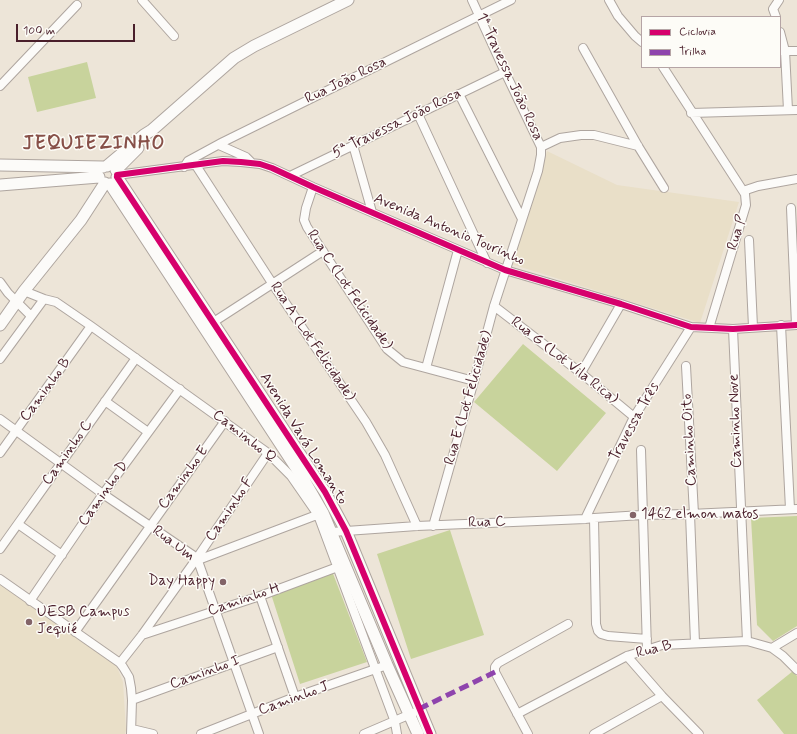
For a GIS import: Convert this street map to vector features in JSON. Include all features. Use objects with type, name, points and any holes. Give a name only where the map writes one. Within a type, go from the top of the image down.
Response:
[{"type":"street","points":[[142,0],[174,36]]},
{"type":"street","points":[[0,324],[16,301],[81,220],[109,175],[146,140],[152,130],[234,58],[254,46],[348,0]]},
{"type":"street","name":"1ª Travessa João Rosa","points":[[472,0],[542,147],[538,171],[505,270]]},
{"type":"street","name":"Rua João Rosa","points":[[184,167],[188,161],[219,145],[510,0]]},
{"type":"street","points":[[609,0],[618,16],[641,41]]},
{"type":"street","points":[[776,16],[773,9],[777,2]]},
{"type":"street","points":[[0,86],[77,5]]},
{"type":"street","points":[[781,38],[788,110]]},
{"type":"street","points":[[583,48],[638,146],[664,188]]},
{"type":"street","points":[[783,51],[797,51]]},
{"type":"street","points":[[663,68],[743,191],[758,186],[797,179]]},
{"type":"street","name":"5ª Travessa João Rosa","points":[[290,176],[505,72]]},
{"type":"street","points":[[459,94],[522,219]]},
{"type":"street","points":[[691,113],[797,110]]},
{"type":"street","points":[[418,114],[487,263]]},
{"type":"street","points":[[542,147],[560,138],[581,134],[594,135],[638,146]]},
{"type":"street","points":[[219,145],[246,157],[252,163]]},
{"type":"street","points":[[353,145],[372,212]]},
{"type":"street","name":"Avenida Antonio Tourinho","points":[[109,175],[184,167],[195,164],[223,161],[252,163],[272,168],[505,270],[621,304],[690,327],[732,329],[796,325]]},
{"type":"street","name":"Rua A (Lot Felicidade)","points":[[195,164],[272,283],[366,422],[385,455],[417,526]]},
{"type":"street","points":[[0,165],[109,175]]},
{"type":"street","points":[[0,184],[109,175]]},
{"type":"street","name":"Avenida Vavá Lomanto","points":[[109,175],[212,323],[325,492],[346,532],[415,712],[418,734]]},
{"type":"street","name":"Avenida Vavá Lomanto","points":[[109,175],[304,480],[332,532],[342,565],[387,665],[430,734]]},
{"type":"street","name":"Rua C (Lot Felicidade)","points":[[313,187],[306,208],[304,220],[307,227],[387,349],[402,362],[474,381]]},
{"type":"street","name":"Rua P","points":[[709,328],[746,205],[743,191]]},
{"type":"street","points":[[791,208],[796,325]]},
{"type":"street","points":[[749,240],[753,328]]},
{"type":"street","points":[[426,368],[458,250]]},
{"type":"street","points":[[212,323],[323,251]]},
{"type":"street","name":"Rua E (Lot Felicidade)","points":[[433,526],[505,270]]},
{"type":"street","points":[[0,282],[4,295],[16,301],[31,316]]},
{"type":"street","name":"Caminho Q","points":[[24,291],[56,302],[91,326],[268,453],[291,476],[321,514],[342,565],[375,670],[395,722],[397,734]]},
{"type":"street","points":[[0,359],[44,298]]},
{"type":"street","points":[[581,373],[621,304]]},
{"type":"street","name":"Rua G (Lot Vila Rica)","points":[[494,306],[581,373],[634,417]]},
{"type":"street","name":"Caminho B","points":[[0,453],[91,326]]},
{"type":"street","points":[[781,326],[794,509]]},
{"type":"street","name":"Travessa Três","points":[[585,520],[634,417],[690,327]]},
{"type":"street","name":"Caminho Nove","points":[[732,329],[740,512],[748,641]]},
{"type":"street","name":"Caminho C","points":[[0,549],[136,358]]},
{"type":"street","name":"Caminho Oito","points":[[686,366],[692,514],[694,643]]},
{"type":"street","name":"Caminho D","points":[[30,601],[103,494],[180,389]]},
{"type":"street","points":[[105,401],[148,432]]},
{"type":"street","name":"Rua Um","points":[[0,419],[103,494],[197,559],[259,734]]},
{"type":"street","name":"Caminho E","points":[[75,632],[225,421]]},
{"type":"street","points":[[640,450],[647,649]]},
{"type":"street","name":"Caminho F","points":[[120,663],[197,559],[268,453]]},
{"type":"street","name":"Rua C","points":[[332,532],[417,526],[585,520],[642,514],[692,514],[794,509]]},
{"type":"street","points":[[197,559],[321,514]]},
{"type":"street","points":[[594,518],[598,630],[601,634],[608,636],[647,639]]},
{"type":"street","points":[[18,524],[62,555]]},
{"type":"street","name":"Caminho H","points":[[142,635],[260,596],[342,565]]},
{"type":"street","points":[[0,579],[120,663],[129,677],[132,700],[131,732],[153,734]]},
{"type":"street","points":[[260,596],[295,697]]},
{"type":"street","points":[[528,734],[495,672],[496,665],[568,624]]},
{"type":"street","points":[[772,648],[797,633]]},
{"type":"street","name":"Rua B","points":[[517,714],[627,656],[662,645],[748,641],[772,648],[783,656],[797,670]]},
{"type":"street","name":"Caminho I","points":[[132,700],[278,647]]},
{"type":"street","points":[[627,656],[695,733]]},
{"type":"street","name":"Caminho J","points":[[201,734],[295,697],[387,665]]},
{"type":"street","points":[[594,734],[662,696]]},
{"type":"street","points":[[364,734],[395,722],[415,712]]},
{"type":"shaded area","points":[[547,151],[617,185],[739,202],[700,323],[511,264]]},
{"type":"shaded area","name":"UESB Campus Jequié","points":[[0,582],[115,662],[123,682],[125,734],[0,734]]},
{"type":"green space","points":[[87,62],[96,98],[37,112],[28,77]]},
{"type":"green space","points":[[523,344],[606,413],[557,471],[474,402]]},
{"type":"green space","points":[[797,516],[797,626],[773,641],[757,625],[751,518]]},
{"type":"green space","points":[[450,530],[484,635],[411,659],[377,554]]},
{"type":"green space","points":[[332,571],[367,662],[300,684],[271,594]]},
{"type":"green space","points":[[793,671],[797,676],[797,734],[784,734],[757,700]]},
{"type":"marked path","points":[[419,709],[495,672]]},
{"type":"cycle path","points":[[117,175],[223,161],[260,164],[505,270],[621,304],[691,327],[733,329],[797,325]]},
{"type":"cycle path","points":[[117,177],[325,492],[346,531],[430,734]]},
{"type":"place","name":"1462 elmon matos","points":[[633,515]]},
{"type":"place","name":"Day Happy","points":[[223,582]]},
{"type":"place","name":"UESB Campus Jequié","points":[[29,622]]},
{"type":"district","name":"JEQUIEZINHO","points":[[94,145]]}]
